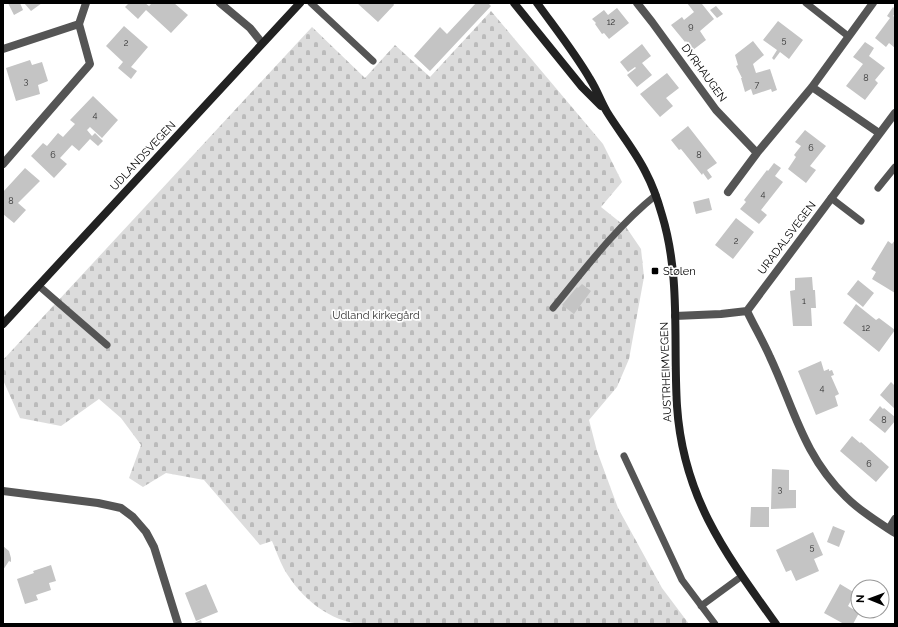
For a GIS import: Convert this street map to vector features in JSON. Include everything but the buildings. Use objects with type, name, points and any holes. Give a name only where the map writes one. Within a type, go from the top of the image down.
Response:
[{"type":"main road","name":"UDLANDSVEGEN","points":[[3,324],[300,3]]},
{"type":"main road","name":"AUSTRHEIMVEGEN","points":[[514,3],[582,87],[606,111]]},
{"type":"main road","name":"AUSTRHEIMVEGEN","points":[[537,3],[590,79],[606,111],[632,148],[656,195],[665,224],[673,265],[677,407],[681,438],[688,469],[695,491],[718,540],[776,624]]},
{"type":"street","points":[[3,164],[90,64],[79,24],[86,3]]},
{"type":"street","points":[[220,3],[250,28],[262,43]]},
{"type":"street","name":"DYRHAUGEN","points":[[637,3],[657,28],[716,110],[757,153]]},
{"type":"street","points":[[728,192],[757,153],[812,87],[873,3]]},
{"type":"street","points":[[3,49],[79,24]]},
{"type":"street","points":[[812,87],[879,133]]},
{"type":"street","name":"URADALSVEGEN","points":[[747,311],[879,133],[892,122],[895,113]]},
{"type":"street","points":[[675,316],[747,311],[770,357],[811,453],[827,476],[846,498],[866,514],[892,531],[895,520]]},
{"type":"street","points":[[3,491],[98,503],[120,508],[133,517],[146,532],[154,547],[178,624]]},
{"type":"lane","points":[[311,3],[373,61]]},
{"type":"lane","points":[[806,3],[848,36]]},
{"type":"lane","points":[[878,188],[895,167]]},
{"type":"lane","points":[[553,308],[613,235],[639,208],[656,195]]},
{"type":"lane","points":[[831,198],[861,221]]},
{"type":"lane","points":[[39,286],[107,345]]},
{"type":"lane","points":[[624,456],[682,580],[715,624]]},
{"type":"lane","points":[[701,606],[742,576]]},
{"type":"green space","name":"Udland kirkegård","points":[[491,11],[603,144],[622,182],[601,207],[626,227],[641,249],[644,277],[629,359],[617,387],[589,420],[597,451],[618,508],[662,588],[689,624],[364,624],[339,619],[317,607],[298,589],[284,569],[272,541],[260,545],[204,480],[166,473],[143,487],[129,478],[141,445],[121,418],[99,399],[61,426],[20,418],[3,380],[3,360],[312,27],[365,78],[395,45],[430,77]]},
{"type":"place","name":"Stølen","points":[[655,271]]}]
